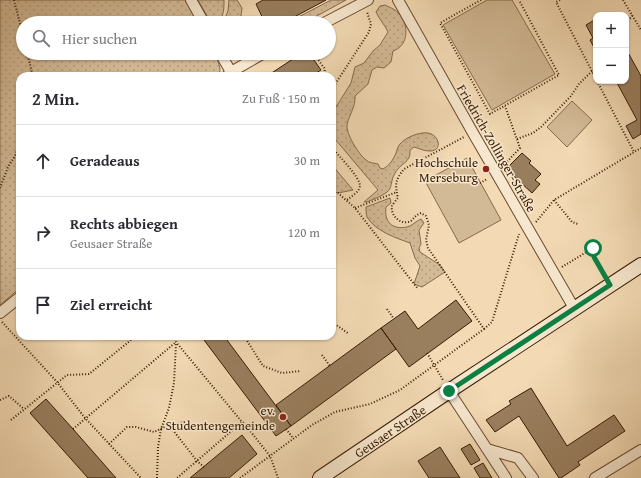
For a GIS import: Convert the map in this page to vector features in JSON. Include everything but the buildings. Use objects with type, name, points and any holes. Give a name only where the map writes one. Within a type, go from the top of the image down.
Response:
[{"type":"street","points":[[191,0],[200,16]]},
{"type":"street","name":"Friedrich-Zollinger-Straße","points":[[398,0],[496,173],[524,229],[554,272],[574,308]]},
{"type":"street","points":[[336,17],[365,1]]},
{"type":"street","points":[[223,60],[228,72]]},
{"type":"street","points":[[232,72],[252,60]]},
{"type":"street","name":"Geusaer Straße","points":[[320,478],[574,308],[641,265]]},
{"type":"street","points":[[1,318],[16,301]]},
{"type":"street","points":[[449,391],[506,478]]},
{"type":"street","points":[[487,449],[518,458],[534,478]]},
{"type":"street","points":[[595,478],[641,450]]},
{"type":"path","points":[[14,0],[18,16]]},
{"type":"path","points":[[480,0],[440,23],[490,114],[559,74],[519,0]]},
{"type":"path","points":[[517,139],[533,133],[541,128],[592,71],[556,2],[560,0]]},
{"type":"path","points":[[623,0],[641,30]]},
{"type":"path","points":[[336,83],[369,32],[371,24],[365,1]]},
{"type":"path","points":[[629,20],[633,15]]},
{"type":"path","points":[[29,60],[32,72]]},
{"type":"path","points":[[318,60],[325,69],[324,72]]},
{"type":"path","points":[[599,84],[634,152]]},
{"type":"path","points":[[496,173],[520,148],[505,106]]},
{"type":"path","points":[[473,133],[404,169],[398,178],[396,187],[398,198],[392,207],[393,215],[398,220],[405,222],[411,220],[420,212],[426,216],[429,225],[426,240],[428,248],[484,330]]},
{"type":"path","points":[[240,478],[312,424],[335,412],[370,404],[400,390],[484,330],[492,322],[524,229],[536,222],[554,200],[641,148]]},
{"type":"path","points":[[0,188],[8,166],[16,153]]},
{"type":"path","points":[[336,153],[359,180],[360,188],[357,193],[347,200]]},
{"type":"path","points":[[336,192],[355,208],[418,289]]},
{"type":"path","points":[[355,208],[396,192]]},
{"type":"path","points":[[554,200],[572,222],[578,224]]},
{"type":"path","points":[[554,272],[593,248],[594,257],[610,285]]},
{"type":"path","points":[[387,309],[394,319]]},
{"type":"path","points":[[1,318],[16,335]]},
{"type":"path","points":[[336,325],[349,334]]},
{"type":"path","points":[[20,340],[85,418],[141,478]]},
{"type":"path","points":[[11,420],[67,374],[89,374],[131,340]]},
{"type":"path","points":[[247,340],[264,366],[282,373],[301,371]]},
{"type":"path","points":[[73,429],[176,342]]},
{"type":"path","points":[[176,342],[270,456],[278,478]]},
{"type":"path","points":[[157,478],[158,447],[161,429],[169,408],[174,383],[176,342]]},
{"type":"path","points":[[427,354],[449,391]]},
{"type":"path","points":[[322,355],[330,366]]},
{"type":"path","points":[[0,400],[9,396],[24,409]]},
{"type":"path","points":[[109,444],[127,427],[136,427],[154,432],[169,425],[185,422]]},
{"type":"path","points":[[177,478],[242,422]]},
{"type":"path","points":[[169,425],[197,461],[204,467]]},
{"type":"path","points":[[286,429],[293,438]]},
{"type":"shaded area","points":[[0,0],[186,0],[195,16],[16,16],[16,60],[217,60],[220,70],[219,72],[16,72],[16,291],[0,305]]},
{"type":"shaded area","points":[[198,0],[224,0],[222,16],[207,16]]},
{"type":"shaded area","points":[[229,0],[237,0],[242,8],[241,16],[226,16]]},
{"type":"shaded area","points":[[331,0],[346,0],[317,16],[300,16]]},
{"type":"shaded area","points":[[487,0],[512,0],[555,74],[492,110],[443,25]]},
{"type":"shaded area","points":[[385,5],[396,11],[401,16],[404,21],[406,36],[402,45],[393,51],[391,62],[384,68],[377,67],[372,70],[368,84],[355,96],[347,125],[349,134],[360,154],[369,162],[378,164],[380,168],[383,169],[388,166],[400,144],[413,136],[421,133],[432,134],[437,140],[438,146],[433,151],[425,151],[414,147],[410,150],[410,155],[407,161],[396,171],[389,191],[380,197],[364,202],[378,190],[336,140],[336,107],[351,83],[355,67],[364,63],[373,51],[380,45],[388,32],[376,12],[380,6]]},
{"type":"shaded area","points":[[572,101],[592,120],[567,147],[547,127]]},
{"type":"shaded area","points":[[467,158],[501,220],[459,243],[425,181]]},
{"type":"shaded area","points":[[336,170],[353,190],[336,192]]},
{"type":"shaded area","points":[[390,198],[391,203],[386,207],[386,217],[390,224],[402,228],[421,219],[424,223],[419,230],[421,244],[419,248],[420,252],[440,265],[445,272],[422,287],[414,284],[420,266],[415,258],[410,243],[380,230],[367,217],[366,207]]},
{"type":"place","name":"Hochschule Merseburg","points":[[486,169]]},
{"type":"place","name":"ev. Studentengemeinde","points":[[283,417]]},
{"type":"route","points":[[449,391],[610,285],[594,257],[593,248]]}]
